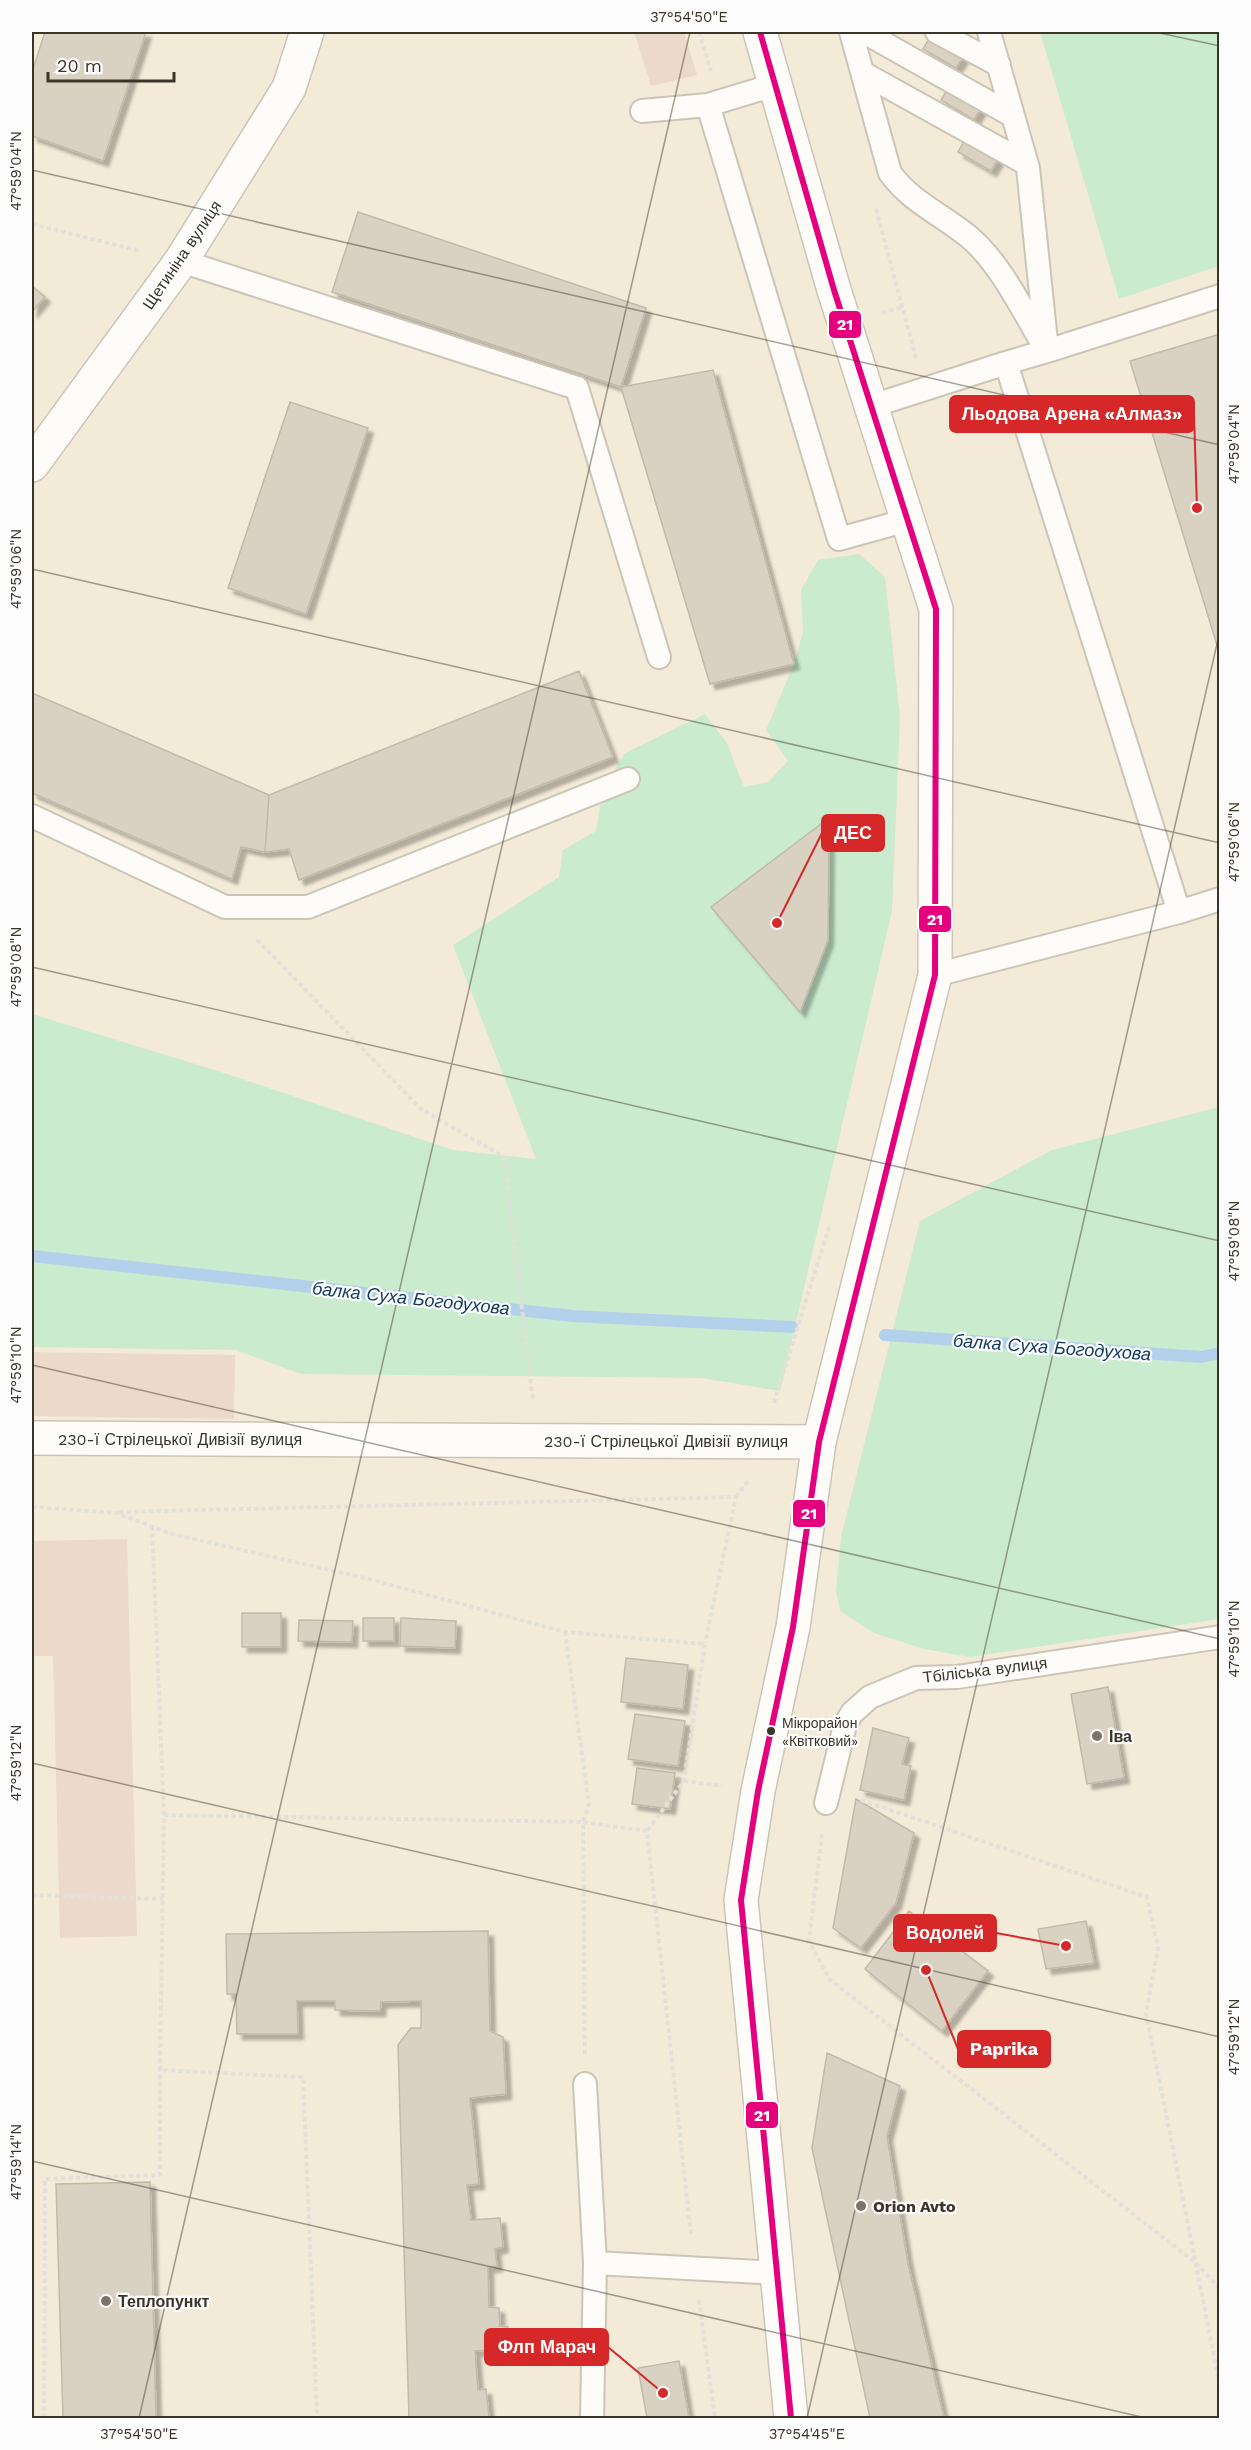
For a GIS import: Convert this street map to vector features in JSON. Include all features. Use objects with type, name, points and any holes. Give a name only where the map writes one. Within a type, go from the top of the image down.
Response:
[{"type":"street","name":"Щетиніна вулиця","points":[[32,465],[181,261],[289,88],[307,32]]},
{"type":"street","points":[[760,32],[774,85],[936,609],[935,975],[819,1442],[793,1627],[758,1791],[741,1900],[791,2418]]},
{"type":"street","name":"230-ї Стрілецької Дивізії вулиця","points":[[32,1438],[819,1442]]},
{"type":"lane","points":[[851,32],[890,173],[903,190],[969,237],[990,259],[1047,351]]},
{"type":"lane","points":[[864,32],[1013,116]]},
{"type":"lane","points":[[937,32],[999,65]]},
{"type":"lane","points":[[989,32],[1027,164],[1047,351]]},
{"type":"lane","points":[[863,73],[1027,164]]},
{"type":"lane","points":[[642,111],[708,105],[774,85]]},
{"type":"lane","points":[[708,105],[839,538],[908,520]]},
{"type":"lane","points":[[181,261],[577,388],[659,657]]},
{"type":"lane","points":[[872,406],[1220,296]]},
{"type":"lane","points":[[1006,363],[1179,912]]},
{"type":"lane","points":[[32,816],[225,907],[308,907],[628,779]]},
{"type":"lane","points":[[935,975],[1179,912],[1220,899]]},
{"type":"lane","name":"Тбіліська вулиця","points":[[828,1796],[845,1725],[852,1713],[870,1697],[916,1678],[957,1677],[1220,1637]]},
{"type":"lane","points":[[585,2084],[595,2263],[592,2418]]},
{"type":"lane","points":[[595,2263],[776,2273]]},
{"type":"path","points":[[882,209],[875,206],[919,366]]},
{"type":"path","points":[[32,224],[181,261]]},
{"type":"path","points":[[225,907],[421,1108],[504,1156],[519,1265],[537,1441]]},
{"type":"path","points":[[715,2418],[695,2268],[647,1831],[684,1781],[705,1644],[736,1497],[749,1480],[831,1222]]},
{"type":"path","points":[[32,1507],[116,1513],[736,1497]]},
{"type":"path","points":[[116,1513],[172,1534],[365,1578],[564,1632],[705,1644]]},
{"type":"path","points":[[44,2418],[45,2178],[160,2175],[164,1815],[152,1526]]},
{"type":"path","points":[[564,1632],[589,1804],[583,1822],[585,2084]]},
{"type":"path","points":[[1220,2289],[1195,2262],[829,1979],[809,1941],[828,1796],[1147,1897],[1158,1948],[1146,2013],[1195,2262],[1220,2386]]},
{"type":"path","points":[[164,1815],[583,1822],[647,1831]]},
{"type":"path","points":[[32,1895],[163,1899]]},
{"type":"path","points":[[160,2070],[303,2077],[317,2418]]},
{"type":"shaded area","points":[[634,32],[684,32],[697,75],[651,86]]},
{"type":"shaded area","points":[[32,1352],[235,1355],[234,1419],[32,1416]]},
{"type":"shaded area","points":[[127,1539],[137,1936],[60,1938],[53,1656],[32,1656],[32,1541]]},
{"type":"green space","points":[[1040,32],[1219,32],[1219,266],[1119,299]]},
{"type":"green space","points":[[859,554],[885,577],[900,717],[892,911],[780,1391],[702,1378],[301,1374],[236,1350],[32,1347],[32,1014],[218,1071],[453,1150],[536,1159],[453,945],[559,877],[563,850],[596,831],[603,790],[625,753],[705,714],[727,743],[744,787],[768,782],[788,761],[766,730],[794,664],[803,632],[801,590],[818,560]]},
{"type":"green space","points":[[1219,1107],[1219,1619],[970,1657],[924,1649],[874,1633],[840,1611],[836,1591],[841,1537],[920,1221],[1052,1150]]},
{"type":"building","points":[[45,32],[146,32],[103,161],[32,136],[32,72]]},
{"type":"building","points":[[933,32],[967,51],[956,68],[923,49]]},
{"type":"building","points":[[951,83],[985,102],[974,120],[941,100]]},
{"type":"building","points":[[968,134],[1002,153],[991,171],[958,152]]},
{"type":"building","points":[[358,212],[646,308],[621,387],[332,292]]},
{"type":"building","points":[[32,286],[45,297],[32,312]]},
{"type":"building","points":[[1220,334],[1220,655],[1130,361]]},
{"type":"building","points":[[713,370],[794,664],[710,684],[621,387]]},
{"type":"building","points":[[290,402],[368,428],[306,614],[228,588]]},
{"type":"building","points":[[579,671],[613,757],[299,880],[289,849],[265,852],[269,795]]},
{"type":"building","points":[[32,693],[269,795],[265,852],[241,847],[232,879],[32,793]]},
{"type":"building","points":[[829,818],[828,940],[800,1012],[711,907]]},
{"type":"building","points":[[242,1613],[281,1613],[281,1647],[242,1647]]},
{"type":"building","points":[[363,1618],[394,1618],[394,1641],[363,1641]]},
{"type":"building","points":[[401,1618],[456,1621],[455,1648],[400,1646]]},
{"type":"building","points":[[299,1620],[353,1621],[352,1642],[298,1641]]},
{"type":"building","points":[[626,1658],[688,1665],[683,1709],[621,1702]]},
{"type":"building","name":"Іва","points":[[1108,1687],[1124,1778],[1087,1784],[1071,1694]]},
{"type":"building","points":[[635,1714],[685,1721],[678,1766],[628,1759]]},
{"type":"building","points":[[873,1728],[909,1738],[902,1764],[911,1766],[904,1800],[860,1790]]},
{"type":"building","points":[[637,1768],[675,1773],[670,1809],[632,1804]]},
{"type":"building","points":[[856,1799],[914,1833],[896,1903],[861,1948],[833,1928]]},
{"type":"building","points":[[909,1911],[988,1971],[942,2031],[865,1969]]},
{"type":"building","points":[[1086,1921],[1094,1963],[1046,1969],[1038,1929]]},
{"type":"building","points":[[488,1931],[490,2031],[503,2037],[506,2094],[470,2098],[479,2184],[467,2185],[471,2220],[500,2218],[503,2247],[495,2249],[497,2266],[488,2267],[489,2307],[499,2308],[500,2326],[508,2327],[510,2349],[475,2351],[478,2390],[486,2389],[489,2418],[409,2418],[398,2045],[411,2028],[421,2028],[421,2001],[381,2002],[380,2011],[335,2010],[335,2001],[297,2001],[298,2034],[237,2034],[236,1994],[227,1994],[226,1934]]},
{"type":"building","name":"Orion Avto","points":[[827,2053],[900,2086],[887,2136],[908,2264],[944,2418],[870,2418],[812,2148]]},
{"type":"building","name":"Теплопункт","points":[[150,2182],[156,2418],[63,2418],[56,2184]]},
{"type":"building","points":[[679,2361],[689,2418],[647,2418],[638,2368]]},
{"type":"waterway","name":"балка Суха Богодухова","points":[[32,1256],[573,1316],[792,1327]]},
{"type":"waterway","name":"балка Суха Богодухова","points":[[885,1335],[1201,1357],[1220,1353]]},
{"type":"transit line","name":"21","points":[[760,32],[834,290],[936,609],[935,975],[819,1442],[793,1627],[758,1791],[741,1900],[791,2418]]},
{"type":"place","name":"Льодова Арена «Алмаз»","points":[[1197,508]]},
{"type":"place","name":"ДЕС","points":[[777,923]]},
{"type":"place","name":"Мікрорайон «Квітковий»","points":[[771,1731]]},
{"type":"place","name":"Іва","points":[[1097,1736]]},
{"type":"place","name":"Водолей","points":[[1066,1946]]},
{"type":"place","name":"Paprika","points":[[926,1970]]},
{"type":"place","name":"Orion Avto","points":[[861,2206]]},
{"type":"place","name":"Теплопункт","points":[[106,2301]]},
{"type":"place","name":"Флп Марач","points":[[663,2393]]}]
